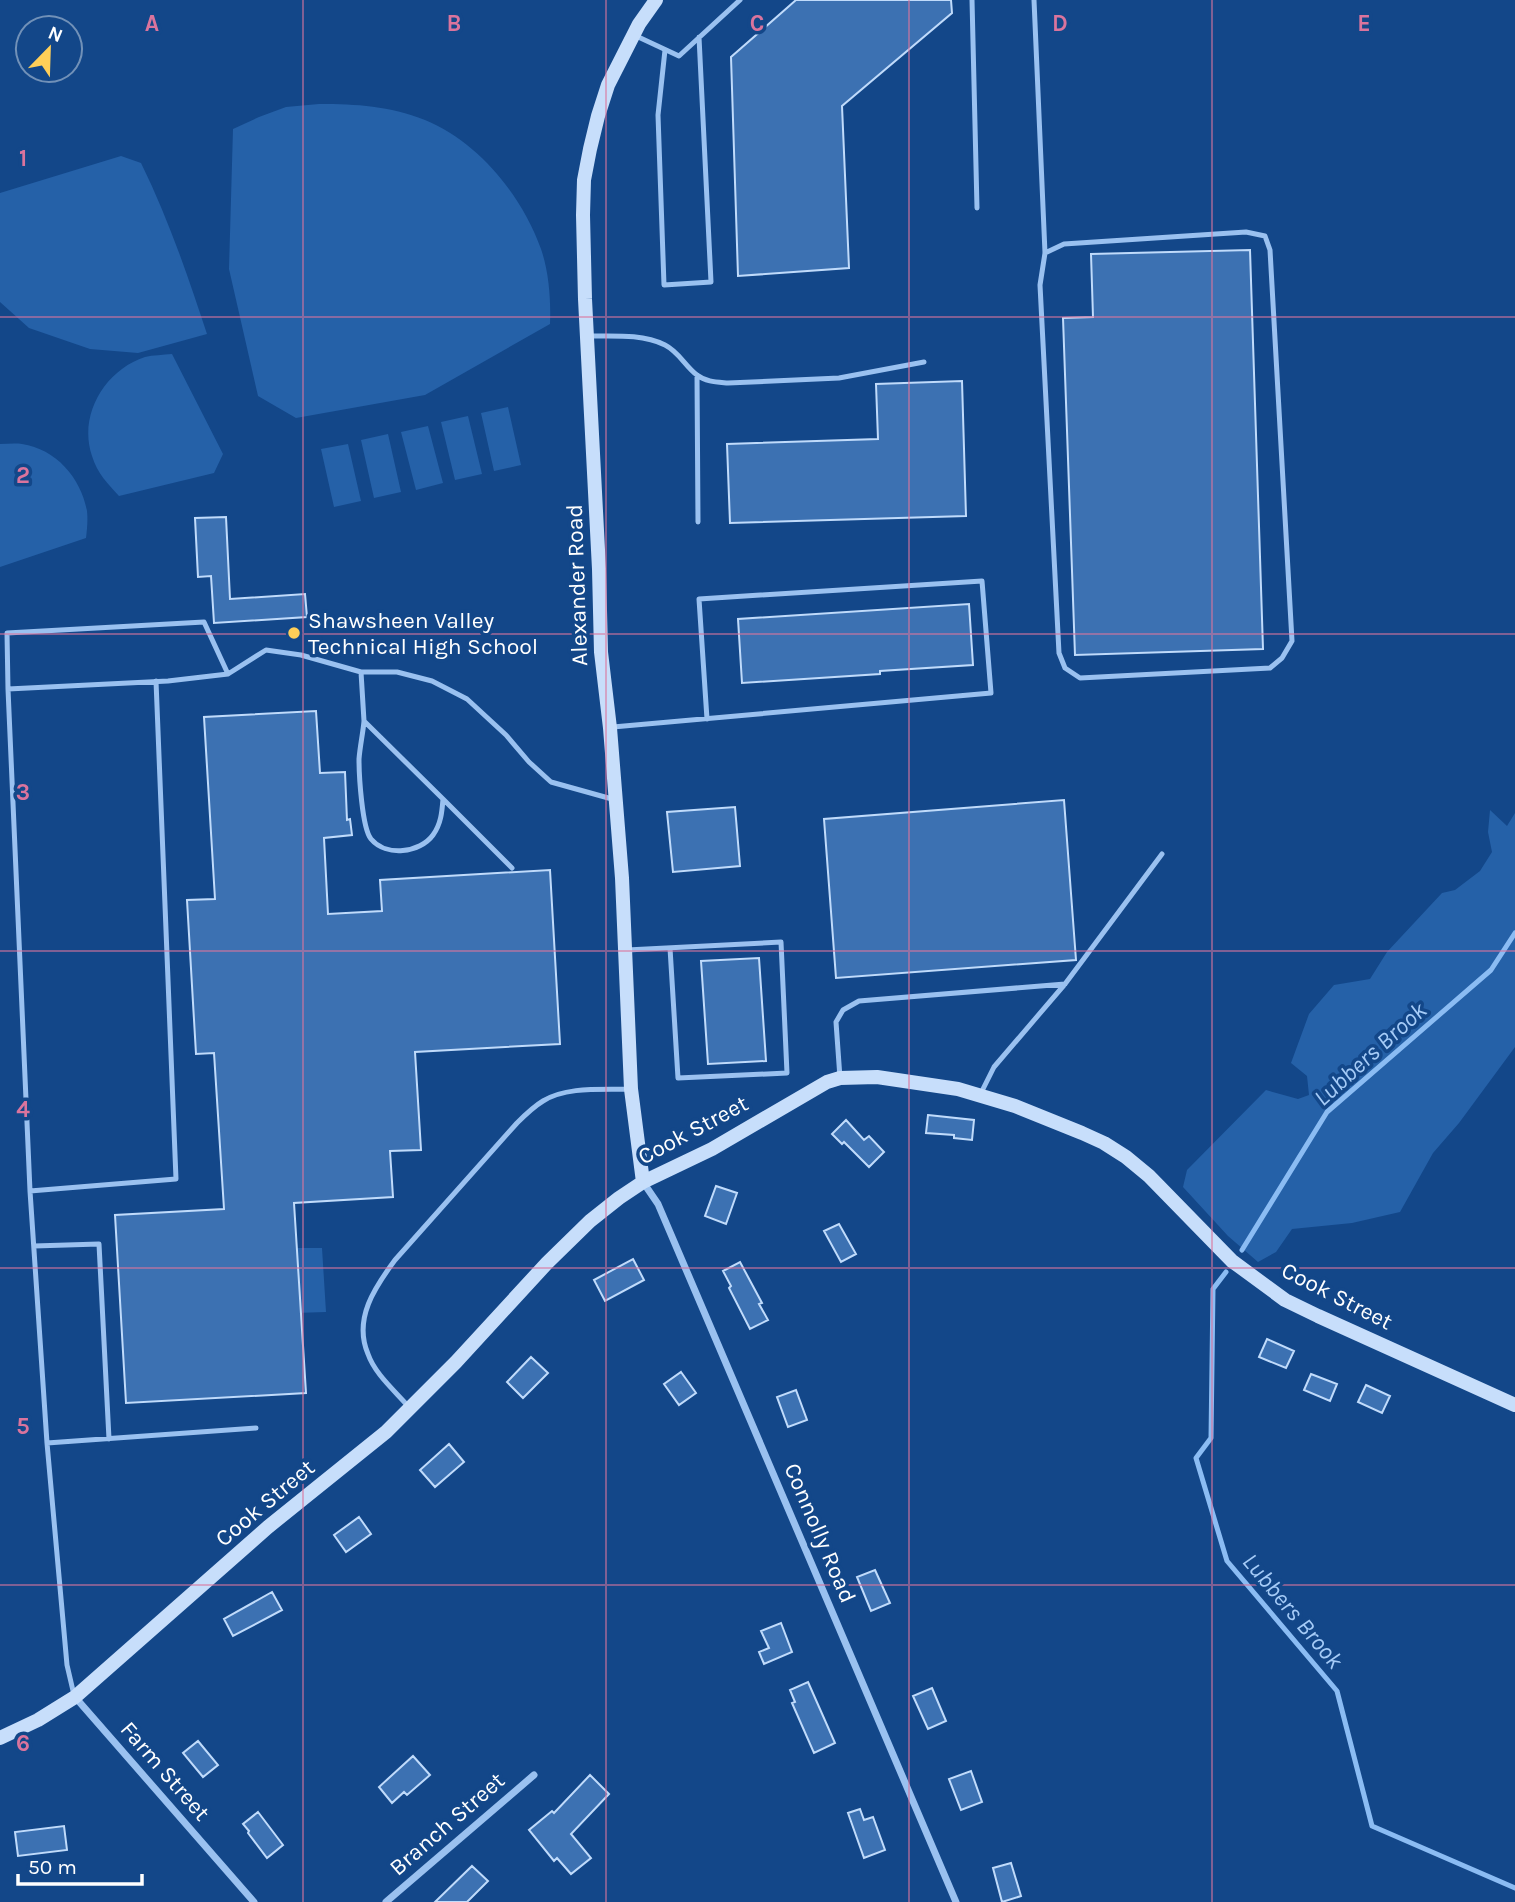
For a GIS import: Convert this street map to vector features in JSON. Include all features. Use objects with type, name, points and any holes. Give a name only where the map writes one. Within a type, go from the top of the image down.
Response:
[{"type":"street","name":"Alexander Road","points":[[643,1182],[631,1089],[622,878],[601,652],[583,215],[584,180],[595,127],[608,85],[656,0]]},
{"type":"street","name":"Cook Street","points":[[0,1738],[38,1720],[75,1697],[268,1527],[411,1409],[573,1237],[609,1205],[643,1182],[712,1149],[827,1082],[840,1078],[891,1078],[958,1089],[1015,1106],[1104,1143],[1149,1176],[1232,1261],[1285,1300],[1515,1405]]},
{"type":"street","name":"Connolly Road","points":[[643,1182],[658,1205],[957,1902]]},
{"type":"street","name":"Farm Street","points":[[75,1697],[254,1902]]},
{"type":"street","name":"Branch Street","points":[[386,1902],[534,1775]]},
{"type":"lane","points":[[634,35],[678,56],[740,0]]},
{"type":"lane","points":[[972,0],[977,208]]},
{"type":"lane","points":[[1034,0],[1045,253],[1040,285],[1059,653],[1065,668],[1080,678],[1270,668],[1282,658],[1292,641],[1270,250],[1265,236],[1246,232],[1064,244],[1045,253]]},
{"type":"lane","points":[[665,50],[658,115],[663,285],[711,282],[699,37]]},
{"type":"lane","points":[[587,336],[652,340],[668,346],[697,375],[711,382],[839,379],[924,362]]},
{"type":"lane","points":[[697,375],[698,522]]},
{"type":"lane","points":[[610,728],[707,719],[991,692],[982,581],[699,599],[707,719]]},
{"type":"lane","points":[[75,1697],[67,1665],[47,1443],[30,1191],[7,633],[204,622],[228,674]]},
{"type":"lane","points":[[8,689],[228,674],[266,650],[301,655],[360,672],[397,672],[432,681],[467,699],[551,782],[615,800]]},
{"type":"lane","points":[[360,672],[364,721],[359,758],[365,827],[371,839],[393,850],[410,849],[425,844],[434,834],[441,818],[443,799]]},
{"type":"lane","points":[[30,1191],[176,1179],[156,681]]},
{"type":"lane","points":[[364,721],[512,868]]},
{"type":"lane","points":[[979,1096],[994,1067],[1065,984],[1162,854]]},
{"type":"lane","points":[[624,951],[670,948],[781,942],[787,1073],[678,1078],[670,948]]},
{"type":"lane","points":[[840,1078],[836,1022],[843,1010],[859,1001],[1065,984]]},
{"type":"lane","points":[[411,1409],[379,1374],[368,1355],[363,1335],[363,1319],[379,1281],[517,1123],[537,1105],[557,1094],[631,1089]]},
{"type":"lane","points":[[34,1247],[99,1244],[109,1439]]},
{"type":"lane","points":[[47,1443],[256,1428]]},
{"type":"shaded area","points":[[319,104],[373,107],[412,115],[445,130],[480,157],[510,191],[533,229],[546,267],[550,324],[425,395],[296,418],[258,396],[229,269],[233,129],[286,107]]},
{"type":"shaded area","points":[[121,156],[141,163],[177,247],[207,334],[138,353],[90,349],[29,328],[0,302],[0,193]]},
{"type":"shaded area","points":[[172,354],[223,454],[214,473],[119,496],[100,473],[92,456],[89,425],[92,410],[98,396],[118,372],[145,357]]},
{"type":"shaded area","points":[[508,407],[521,465],[494,471],[481,413]]},
{"type":"shaded area","points":[[468,416],[482,474],[455,480],[441,422]]},
{"type":"shaded area","points":[[428,426],[443,483],[416,490],[401,432]]},
{"type":"shaded area","points":[[388,434],[401,492],[374,498],[361,440]]},
{"type":"shaded area","points":[[0,444],[34,447],[46,452],[65,467],[84,499],[87,514],[86,538],[0,567]]},
{"type":"shaded area","points":[[348,444],[361,501],[334,507],[321,449]]},
{"type":"shaded area","points":[[1490,810],[1507,826],[1515,813],[1515,1047],[1459,1123],[1433,1153],[1400,1212],[1352,1223],[1292,1229],[1276,1252],[1258,1262],[1228,1236],[1183,1187],[1187,1170],[1266,1090],[1298,1099],[1309,1095],[1307,1076],[1291,1063],[1309,1014],[1334,985],[1370,979],[1387,952],[1442,893],[1455,890],[1480,871],[1492,852],[1488,832]]},
{"type":"shaded area","points":[[289,1248],[322,1248],[326,1312],[295,1313]]},
{"type":"building","points":[[796,0],[951,0],[952,13],[842,106],[849,268],[738,276],[731,57]]},
{"type":"building","points":[[1250,250],[1263,649],[1075,655],[1063,318],[1093,317],[1091,254]]},
{"type":"building","points":[[962,381],[966,516],[730,523],[727,444],[878,439],[876,384]]},
{"type":"building","points":[[226,517],[230,599],[305,594],[307,617],[214,623],[211,576],[198,577],[195,518]]},
{"type":"building","points":[[969,604],[973,665],[742,683],[738,619]]},
{"type":"building","points":[[316,711],[320,773],[345,772],[347,820],[350,819],[352,835],[324,838],[328,914],[382,911],[380,880],[550,870],[560,1044],[415,1052],[421,1150],[390,1151],[393,1197],[294,1203],[306,1393],[126,1403],[115,1215],[224,1209],[214,1053],[196,1054],[187,900],[215,899],[204,717]]},
{"type":"building","points":[[1064,800],[1076,960],[836,978],[824,819]]},
{"type":"building","points":[[735,807],[740,866],[673,872],[667,812]]},
{"type":"building","points":[[759,958],[766,1061],[708,1064],[701,961]]},
{"type":"building","points":[[928,1115],[974,1120],[972,1140],[954,1138],[954,1135],[926,1133]]},
{"type":"building","points":[[846,1120],[864,1140],[869,1136],[884,1152],[869,1167],[832,1134]]},
{"type":"building","points":[[716,1186],[737,1193],[726,1224],[705,1216]]},
{"type":"building","points":[[839,1224],[856,1254],[841,1262],[824,1231]]},
{"type":"building","points":[[633,1259],[644,1280],[605,1301],[594,1280]]},
{"type":"building","points":[[740,1262],[768,1320],[750,1329],[723,1271]]},
{"type":"building","points":[[1267,1339],[1294,1351],[1286,1368],[1259,1357]]},
{"type":"building","points":[[531,1357],[548,1373],[523,1398],[507,1382]]},
{"type":"building","points":[[681,1372],[696,1393],[679,1405],[664,1384]]},
{"type":"building","points":[[1311,1374],[1337,1384],[1330,1401],[1304,1390]]},
{"type":"building","points":[[1366,1385],[1390,1396],[1382,1413],[1358,1402]]},
{"type":"building","points":[[796,1390],[807,1420],[788,1427],[777,1397]]},
{"type":"building","points":[[449,1444],[464,1462],[435,1487],[420,1470]]},
{"type":"building","points":[[359,1517],[371,1534],[346,1552],[334,1535]]},
{"type":"building","points":[[875,1570],[890,1603],[871,1611],[857,1577]]},
{"type":"building","points":[[272,1592],[282,1610],[233,1636],[224,1619]]},
{"type":"building","points":[[781,1623],[792,1652],[764,1664],[759,1652],[769,1648],[761,1631]]},
{"type":"building","points":[[808,1682],[835,1743],[814,1753],[792,1703],[795,1702],[790,1690]]},
{"type":"building","points":[[932,1688],[946,1721],[928,1729],[913,1696]]},
{"type":"building","points":[[198,1741],[218,1765],[203,1777],[183,1753]]},
{"type":"building","points":[[413,1756],[430,1775],[407,1795],[404,1792],[392,1803],[379,1787]]},
{"type":"building","points":[[971,1771],[982,1802],[961,1810],[949,1779]]},
{"type":"building","points":[[590,1775],[609,1794],[571,1834],[591,1858],[571,1874],[557,1858],[554,1861],[529,1830],[552,1811],[554,1813]]},
{"type":"building","points":[[860,1809],[864,1820],[873,1817],[885,1850],[864,1858],[848,1813]]},
{"type":"building","points":[[258,1812],[283,1845],[267,1858],[243,1824]]},
{"type":"building","points":[[64,1826],[67,1850],[18,1856],[15,1832]]},
{"type":"building","points":[[1011,1863],[1021,1896],[1002,1902],[993,1868]]},
{"type":"building","points":[[472,1866],[488,1881],[467,1902],[435,1902]]},
{"type":"waterway","name":"Lubbers Brook","points":[[1242,1250],[1327,1112],[1491,970],[1515,933]]},
{"type":"waterway","name":"Lubbers Brook","points":[[1226,1272],[1213,1289],[1211,1438],[1196,1458],[1227,1561],[1337,1691],[1372,1826],[1515,1888]]},
{"type":"place","name":"Shawsheen Valley Technical High School","points":[[294,633]]}]
